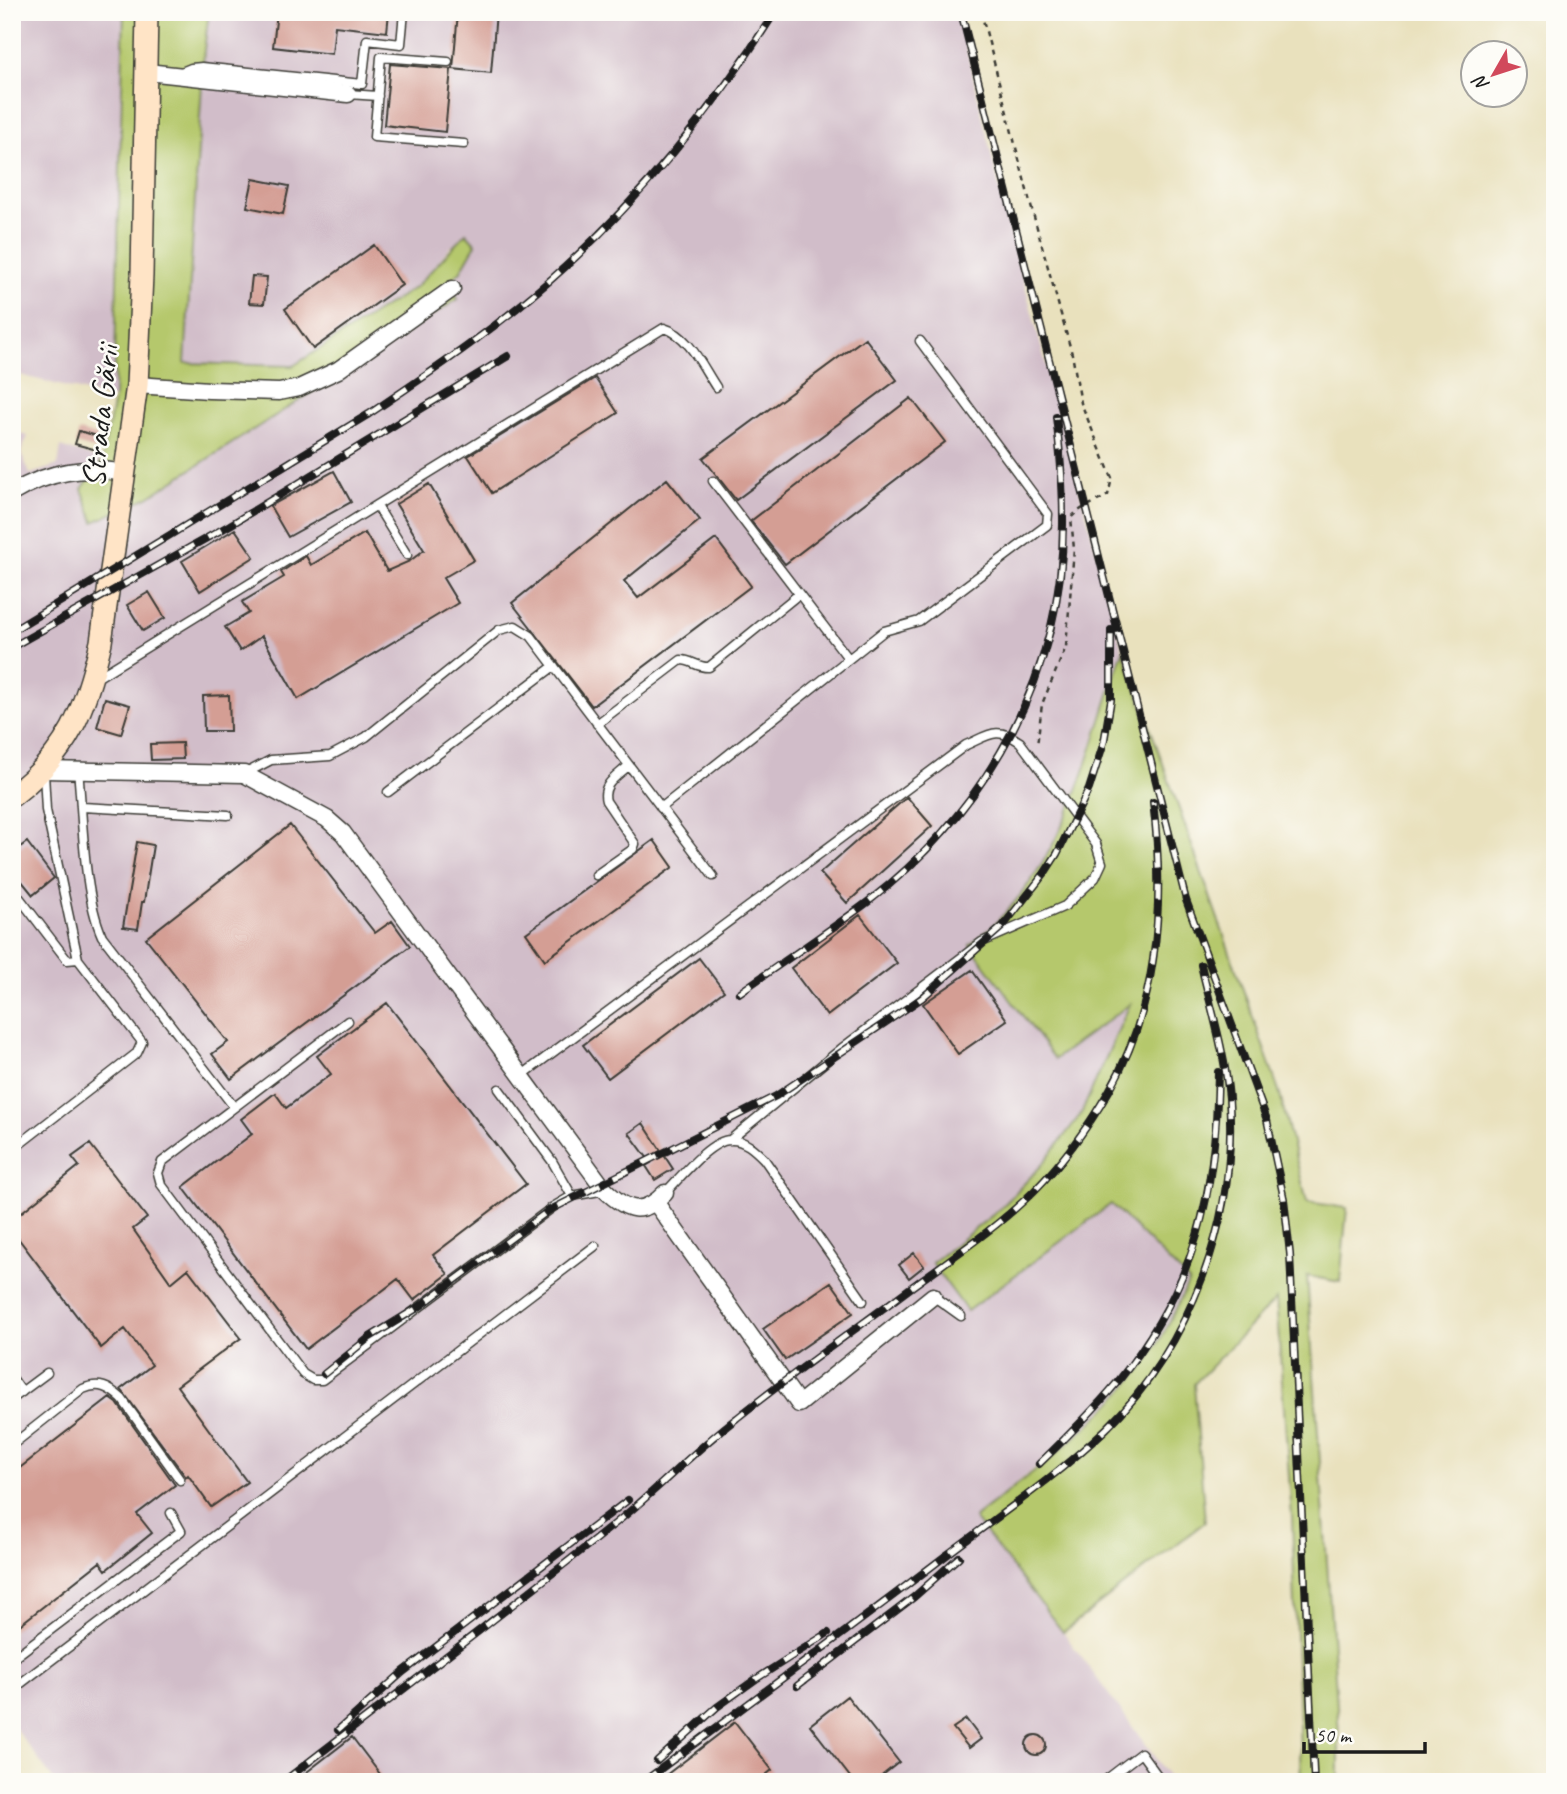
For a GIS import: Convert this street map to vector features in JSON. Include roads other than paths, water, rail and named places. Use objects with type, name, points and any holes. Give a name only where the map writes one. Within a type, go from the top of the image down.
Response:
[{"type":"main road","name":"Strada Gării","points":[[12,796],[44,770],[71,732],[92,681],[101,642],[137,385],[147,12]]},
{"type":"street","points":[[147,72],[348,94]]},
{"type":"street","points":[[137,385],[268,392],[299,388],[338,370],[452,289]]},
{"type":"street","points":[[12,493],[45,478],[73,470],[126,473]]},
{"type":"street","points":[[44,770],[244,774],[327,819],[343,833],[605,1190],[628,1208],[644,1208],[661,1198],[799,1404],[933,1296]]},
{"type":"lane","points":[[173,75],[202,67],[362,84],[367,40],[401,44],[404,12]]},
{"type":"lane","points":[[448,62],[381,57],[374,136],[464,144]]},
{"type":"lane","points":[[348,94],[378,96]]},
{"type":"lane","points":[[92,681],[664,328],[683,338],[716,387]]},
{"type":"lane","points":[[662,808],[884,631],[919,621],[1048,525],[1048,514],[920,341]]},
{"type":"lane","points":[[713,481],[848,658]]},
{"type":"lane","points":[[377,506],[407,555]]},
{"type":"lane","points":[[597,724],[681,660],[688,660],[701,668],[709,667],[799,594]]},
{"type":"lane","points":[[244,774],[271,760],[330,756],[366,737],[499,630],[515,626],[531,636],[713,876]]},
{"type":"lane","points":[[387,792],[554,666]]},
{"type":"lane","points":[[521,1076],[966,745],[995,732],[1009,734],[1020,742],[1096,844],[1102,863],[1095,877],[1065,906],[982,942],[841,1049],[730,1140],[716,1145],[661,1198]]},
{"type":"lane","points":[[596,875],[633,849],[635,844],[606,801],[604,793],[606,786],[629,765]]},
{"type":"lane","points":[[78,769],[90,895],[96,923],[112,951],[234,1107]]},
{"type":"lane","points":[[12,1150],[140,1049],[140,1039],[78,959],[46,810],[44,770]]},
{"type":"lane","points":[[82,807],[228,815]]},
{"type":"lane","points":[[12,888],[67,960],[78,959]]},
{"type":"lane","points":[[348,1021],[162,1162],[158,1173],[161,1184],[303,1374],[313,1380],[322,1380],[553,1207],[572,1196],[605,1190]]},
{"type":"lane","points":[[499,1089],[552,1161],[572,1196]]},
{"type":"lane","points":[[730,1140],[747,1144],[764,1159],[863,1301]]},
{"type":"lane","points":[[12,1690],[595,1246]]},
{"type":"lane","points":[[933,1296],[961,1316]]},
{"type":"lane","points":[[12,1399],[47,1373]]},
{"type":"lane","points":[[12,1378],[22,1392]]},
{"type":"lane","points":[[12,1445],[83,1389],[93,1385],[103,1386],[122,1399],[180,1480]]},
{"type":"lane","points":[[12,1659],[181,1531],[171,1513]]},
{"type":"lane","points":[[1103,1782],[1141,1753],[1162,1782]]},
{"type":"railway","points":[[12,631],[369,414],[518,307],[565,267],[652,178],[704,114],[775,12]]},
{"type":"railway","points":[[961,12],[1186,900],[1267,1120],[1284,1199],[1290,1254],[1314,1782]]},
{"type":"railway","points":[[12,647],[230,525],[508,356]]},
{"type":"railway","points":[[739,993],[853,913],[912,864],[950,823],[984,779],[1012,732],[1034,682],[1050,629],[1060,574],[1063,505],[1056,417]]},
{"type":"railway","points":[[324,1374],[370,1337],[419,1307],[548,1211],[776,1096],[922,998],[1003,926],[1057,854],[1089,789],[1104,742],[1111,700],[1111,630]]},
{"type":"railway","points":[[283,1782],[576,1555],[721,1430],[989,1230],[1045,1180],[1074,1144],[1109,1091],[1126,1058],[1139,1023],[1148,987],[1158,914],[1157,839],[1153,802]]},
{"type":"railway","points":[[643,1782],[1069,1462],[1106,1429],[1136,1396],[1162,1359],[1185,1319],[1203,1277],[1226,1188],[1230,1143],[1229,1098],[1221,1047],[1201,965]]},
{"type":"railway","points":[[1039,1464],[1081,1423],[1120,1379],[1168,1307],[1197,1235],[1206,1197],[1213,1158],[1218,1072]]},
{"type":"railway","points":[[338,1730],[403,1672],[628,1500]]},
{"type":"railway","points":[[797,1686],[914,1597],[959,1557]]},
{"type":"railway","points":[[657,1761],[717,1707],[828,1633]]}]
